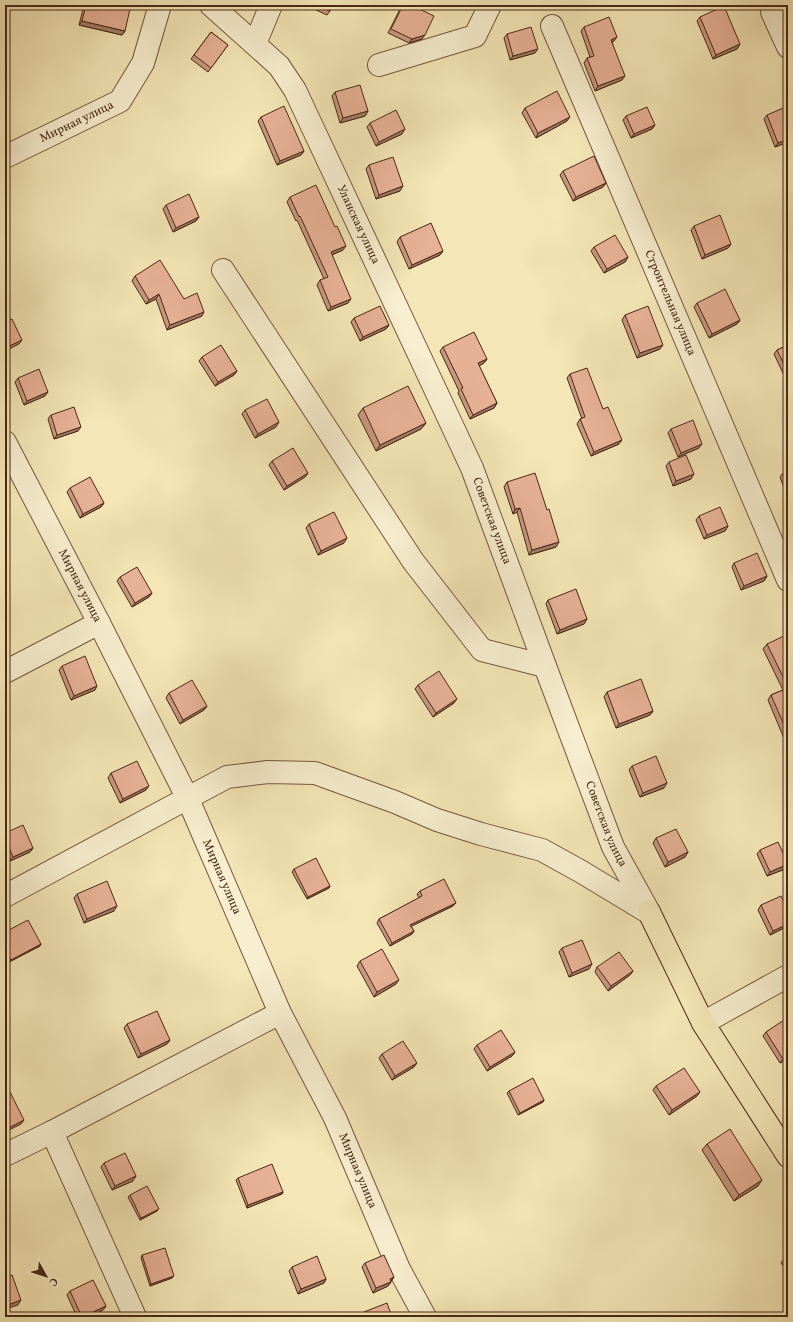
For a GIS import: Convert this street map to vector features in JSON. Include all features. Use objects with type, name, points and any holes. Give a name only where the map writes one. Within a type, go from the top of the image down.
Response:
[{"type":"main road","name":"Советская улица","points":[[649,912],[703,1023],[788,1156]]},
{"type":"street","name":"Мирная улица","points":[[5,157],[120,101],[143,62],[160,5]]},
{"type":"street","name":"Уланская улица","points":[[211,5],[279,66],[295,90],[472,468]]},
{"type":"street","points":[[255,44],[271,5]]},
{"type":"street","points":[[379,65],[475,36],[490,5]]},
{"type":"street","points":[[773,12],[788,47]]},
{"type":"street","name":"Строительная улица","points":[[552,26],[788,580]]},
{"type":"street","points":[[223,270],[413,561],[482,650],[545,666]]},
{"type":"street","name":"Мирная улица","points":[[6,445],[99,623],[188,799],[280,1013],[335,1118],[399,1269],[425,1317]]},
{"type":"street","name":"Советская улица","points":[[472,468],[613,847],[649,912]]},
{"type":"street","points":[[5,672],[99,623]]},
{"type":"street","points":[[5,896],[227,777],[268,772],[315,773],[395,802],[437,820],[481,834],[542,850],[580,870],[649,912]]},
{"type":"street","points":[[703,1023],[788,976]]},
{"type":"street","points":[[5,1155],[280,1013]]},
{"type":"street","points":[[52,1132],[135,1317]]},
{"type":"building","points":[[86,5],[112,5],[130,9],[125,31],[82,21]]},
{"type":"building","points":[[317,5],[333,5],[330,11]]},
{"type":"building","points":[[403,5],[411,5],[434,16],[425,35],[412,39],[391,29]]},
{"type":"building","points":[[724,6],[740,44],[716,55],[700,17]]},
{"type":"building","points":[[609,17],[617,37],[611,40],[625,76],[598,86],[587,58],[594,56],[584,27]]},
{"type":"building","points":[[531,27],[538,49],[513,56],[507,34]]},
{"type":"building","points":[[211,32],[228,45],[211,68],[194,55]]},
{"type":"building","points":[[360,85],[368,111],[343,118],[335,92]]},
{"type":"building","points":[[557,91],[570,117],[538,133],[525,108]]},
{"type":"building","points":[[284,106],[304,151],[280,161],[261,117]]},
{"type":"building","points":[[788,106],[788,139],[778,143],[767,115]]},
{"type":"building","points":[[647,107],[655,125],[634,134],[626,116]]},
{"type":"building","points":[[396,110],[405,129],[379,142],[370,123]]},
{"type":"building","points":[[594,156],[606,183],[576,197],[563,171]]},
{"type":"building","points":[[393,157],[403,186],[379,195],[369,165]]},
{"type":"building","points":[[316,185],[335,227],[337,226],[346,246],[331,252],[351,299],[331,307],[320,280],[328,277],[290,197]]},
{"type":"building","points":[[189,194],[199,217],[176,228],[166,205]]},
{"type":"building","points":[[720,215],[731,244],[705,255],[694,226]]},
{"type":"building","points":[[431,223],[443,251],[412,265],[400,237]]},
{"type":"building","points":[[615,235],[628,257],[607,269],[594,247]]},
{"type":"building","points":[[160,260],[184,299],[197,293],[204,312],[170,325],[159,294],[149,300],[135,276]]},
{"type":"building","points":[[725,289],[740,320],[712,334],[697,303]]},
{"type":"building","points":[[380,306],[389,325],[363,337],[354,318]]},
{"type":"building","points":[[648,306],[663,345],[640,353],[625,315]]},
{"type":"building","points":[[12,319],[22,340],[5,348],[5,322]]},
{"type":"building","points":[[474,332],[487,359],[478,363],[497,403],[473,415],[461,389],[463,388],[443,347]]},
{"type":"building","points":[[221,345],[237,371],[218,382],[202,357]]},
{"type":"building","points":[[788,345],[788,373],[777,350]]},
{"type":"building","points":[[587,368],[603,409],[608,407],[622,440],[594,452],[580,419],[585,417],[570,374]]},
{"type":"building","points":[[39,369],[48,392],[27,401],[18,378]]},
{"type":"building","points":[[408,386],[426,423],[380,445],[363,408]]},
{"type":"building","points":[[267,399],[279,422],[258,434],[245,410]]},
{"type":"building","points":[[74,407],[81,427],[57,435],[51,415]]},
{"type":"building","points":[[693,420],[702,444],[681,453],[671,429]]},
{"type":"building","points":[[293,448],[308,473],[287,486],[272,461]]},
{"type":"building","points":[[686,455],[694,474],[676,481],[669,462]]},
{"type":"building","points":[[788,471],[788,486],[783,473]]},
{"type":"building","points":[[535,473],[547,510],[549,509],[559,542],[532,550],[520,508],[515,509],[507,482]]},
{"type":"building","points":[[90,477],[104,503],[83,514],[70,488]]},
{"type":"building","points":[[5,497],[10,506],[5,508]]},
{"type":"building","points":[[720,507],[728,526],[707,535],[699,516]]},
{"type":"building","points":[[334,512],[347,538],[321,551],[309,524]]},
{"type":"building","points":[[757,553],[767,576],[744,586],[734,563]]},
{"type":"building","points":[[137,567],[152,593],[135,603],[120,577]]},
{"type":"building","points":[[576,589],[587,619],[560,630],[548,600]]},
{"type":"building","points":[[784,636],[788,644],[788,687],[767,644]]},
{"type":"building","points":[[85,656],[97,686],[74,696],[62,666]]},
{"type":"building","points":[[439,671],[457,699],[436,713],[418,685]]},
{"type":"building","points":[[641,679],[653,711],[619,724],[607,692]]},
{"type":"building","points":[[192,680],[207,706],[183,720],[169,693]]},
{"type":"building","points":[[788,688],[788,734],[771,695]]},
{"type":"building","points":[[656,756],[667,783],[643,793],[632,766]]},
{"type":"building","points":[[137,761],[149,786],[123,799],[111,773]]},
{"type":"building","points":[[23,825],[33,848],[13,857],[5,838],[5,833]]},
{"type":"building","points":[[676,829],[688,852],[668,862],[656,838]]},
{"type":"building","points":[[778,842],[788,864],[770,872],[760,850]]},
{"type":"building","points":[[316,858],[330,886],[308,897],[294,869]]},
{"type":"building","points":[[444,879],[456,903],[410,925],[414,931],[392,943],[379,919],[422,896],[420,891]]},
{"type":"building","points":[[107,881],[117,906],[87,919],[77,894]]},
{"type":"building","points":[[781,896],[788,911],[788,924],[773,931],[761,905]]},
{"type":"building","points":[[28,920],[41,944],[11,960],[5,950],[5,932]]},
{"type":"building","points":[[582,940],[592,964],[572,973],[562,948]]},
{"type":"building","points":[[382,949],[399,980],[377,992],[360,961]]},
{"type":"building","points":[[619,952],[633,971],[611,986],[597,967]]},
{"type":"building","points":[[157,1011],[170,1040],[141,1054],[127,1024]]},
{"type":"building","points":[[787,1018],[788,1055],[783,1059],[766,1032]]},
{"type":"building","points":[[501,1030],[515,1052],[490,1067],[477,1045]]},
{"type":"building","points":[[403,1041],[417,1063],[395,1076],[382,1054]]},
{"type":"building","points":[[684,1068],[700,1092],[672,1110],[656,1086]]},
{"type":"building","points":[[533,1078],[544,1100],[520,1113],[509,1091]]},
{"type":"building","points":[[10,1092],[24,1120],[5,1130],[5,1094]]},
{"type":"building","points":[[730,1129],[762,1180],[739,1195],[707,1144]]},
{"type":"building","points":[[125,1153],[136,1176],[115,1186],[104,1163]]},
{"type":"building","points":[[272,1164],[283,1192],[248,1205],[238,1178]]},
{"type":"building","points":[[147,1186],[159,1209],[141,1218],[130,1195]]},
{"type":"building","points":[[165,1248],[174,1276],[151,1284],[142,1255]]},
{"type":"building","points":[[384,1255],[394,1277],[390,1279],[391,1282],[376,1288],[365,1263]]},
{"type":"building","points":[[317,1256],[326,1279],[301,1289],[292,1267]]},
{"type":"building","points":[[788,1256],[788,1265],[784,1259]]},
{"type":"building","points":[[12,1275],[21,1300],[5,1306],[5,1277]]},
{"type":"building","points":[[93,1280],[106,1306],[82,1317],[70,1291]]},
{"type":"building","points":[[387,1303],[392,1317],[366,1317],[364,1312]]}]
